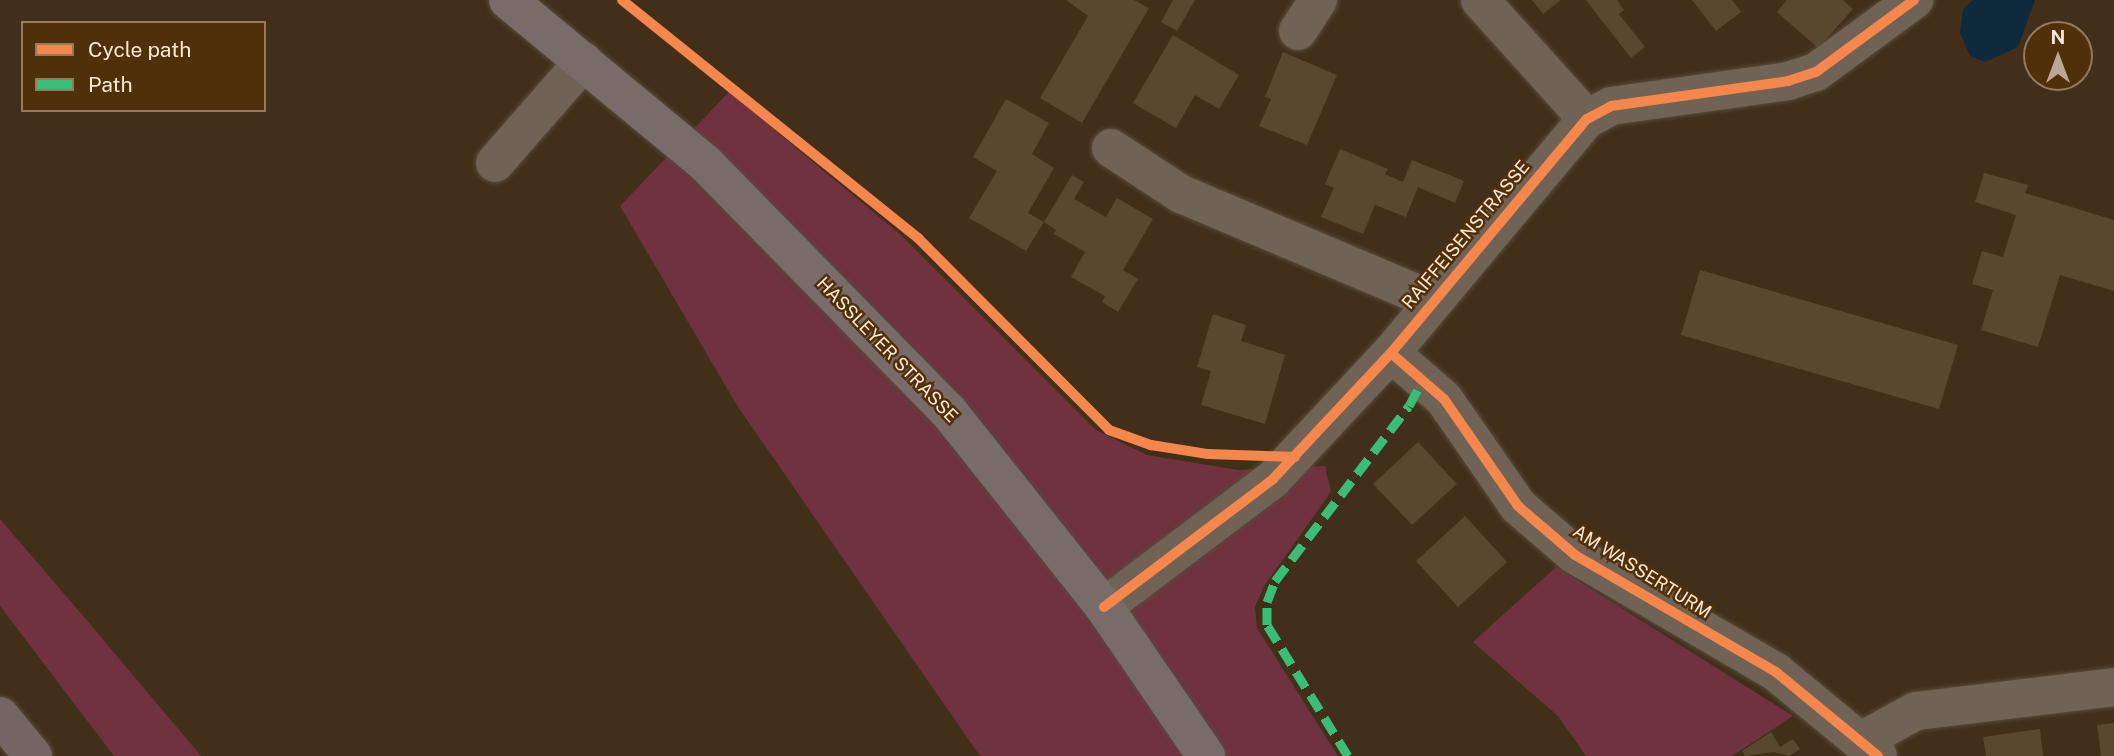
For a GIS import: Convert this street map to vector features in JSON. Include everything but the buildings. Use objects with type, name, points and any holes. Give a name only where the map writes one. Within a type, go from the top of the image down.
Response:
[{"type":"highway","points":[[0,716],[33,756]]},
{"type":"main road","name":"HASSLEYER STRASSE","points":[[508,0],[706,164],[919,380],[1104,607],[1206,756]]},
{"type":"street","points":[[1298,31],[1318,0]]},
{"type":"street","points":[[1480,0],[1587,119]]},
{"type":"street","name":"RAIFFEISENSTRASSE","points":[[1104,607],[1273,479],[1391,353],[1432,300],[1587,119],[1611,106],[1788,81],[1816,72],[1914,0]]},
{"type":"street","points":[[495,163],[583,61]]},
{"type":"street","name":"RAIFFEISENSTRASSE","points":[[1111,148],[1181,194],[1432,300]]},
{"type":"street","name":"AM WASSERTURM","points":[[1391,353],[1444,400],[1518,506],[1575,555],[1776,672],[1870,748],[1916,711],[2114,687]]},
{"type":"shaded area","points":[[729,92],[901,235],[1096,430],[1147,455],[1238,470],[1325,466],[1331,492],[1264,586],[1255,607],[1257,628],[1338,756],[980,756],[738,407],[620,206]]},
{"type":"shaded area","points":[[0,519],[201,756],[114,756],[0,606]]},
{"type":"shaded area","points":[[1556,567],[1793,716],[1732,756],[1586,756],[1558,716],[1473,642]]},
{"type":"water","points":[[1973,0],[2035,0],[2027,21],[2023,21],[2023,33],[2018,47],[1985,62],[1970,56],[1960,33],[1963,9]]},
{"type":"marked path","points":[[1348,756],[1267,625],[1267,602],[1275,581],[1409,406],[1424,378]]},
{"type":"cycle path","points":[[622,0],[918,238],[1109,430],[1151,445],[1208,454],[1295,457]]},
{"type":"cycle path","points":[[1104,607],[1273,479],[1391,353],[1587,119],[1611,106],[1788,81],[1816,72],[1914,0]]},
{"type":"cycle path","points":[[1391,353],[1444,399],[1518,506],[1575,555],[1776,672],[1878,756]]}]
